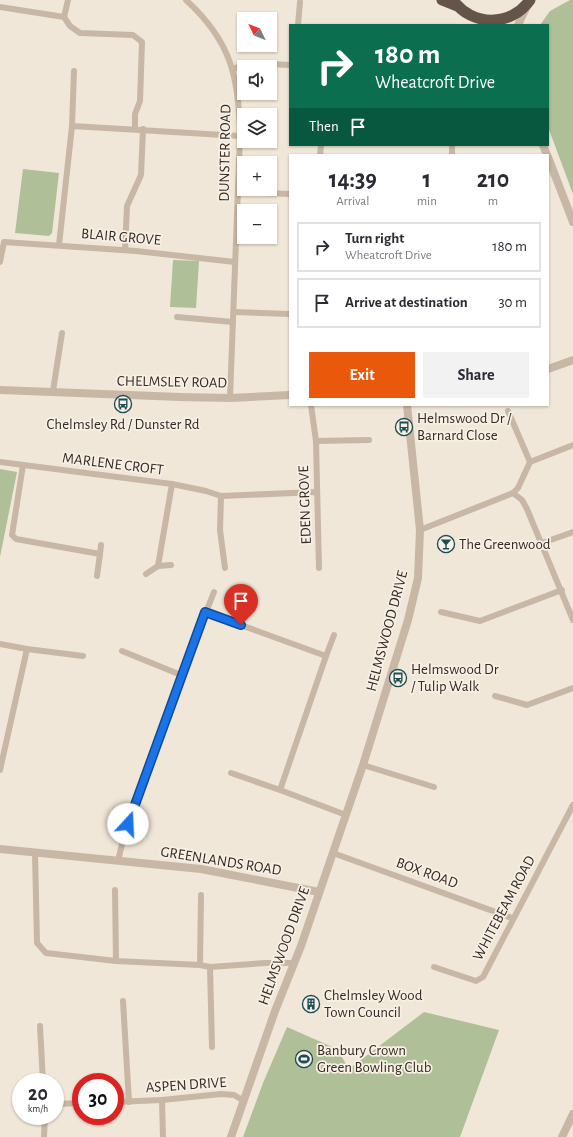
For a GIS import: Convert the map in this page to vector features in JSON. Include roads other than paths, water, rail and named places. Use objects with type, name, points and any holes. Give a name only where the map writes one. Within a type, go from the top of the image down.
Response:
[{"type":"highway","points":[[442,0],[455,3],[480,22],[504,19],[517,14],[529,2]]},
{"type":"street","points":[[68,0],[64,17],[70,26],[80,33],[133,35],[142,42],[140,101],[135,114],[135,129]]},
{"type":"street","name":"DUNSTER ROAD","points":[[186,0],[206,19],[221,42],[233,69],[239,108]]},
{"type":"street","points":[[298,24],[300,2]]},
{"type":"street","points":[[518,24],[529,2]]},
{"type":"street","points":[[0,7],[64,17]]},
{"type":"street","points":[[233,69],[247,63],[289,65]]},
{"type":"street","points":[[59,245],[72,126],[74,71]]},
{"type":"street","points":[[72,126],[144,129],[237,136]]},
{"type":"street","points":[[125,250],[126,206],[141,174],[144,129]]},
{"type":"street","points":[[549,159],[573,222]]},
{"type":"street","points":[[277,194],[289,194]]},
{"type":"street","name":"DUNSTER ROAD","points":[[230,398],[238,196]]},
{"type":"street","name":"BLAIR GROVE","points":[[0,262],[4,242],[125,250],[235,262]]},
{"type":"street","points":[[234,312],[289,314]]},
{"type":"street","points":[[177,317],[233,322]]},
{"type":"street","points":[[53,391],[62,333]]},
{"type":"street","points":[[549,369],[573,360]]},
{"type":"street","name":"CHELMSLEY ROAD","points":[[0,390],[230,398],[289,395]]},
{"type":"street","name":"EDEN GROVE","points":[[311,406],[316,441],[319,568]]},
{"type":"street","name":"HELMSWOOD DRIVE","points":[[231,1137],[363,765],[380,713],[412,603],[418,578],[420,530],[407,406]]},
{"type":"street","points":[[508,411],[530,462]]},
{"type":"street","points":[[316,441],[369,440]]},
{"type":"street","points":[[420,530],[513,493],[518,488],[530,462],[573,445]]},
{"type":"street","name":"MARLENE CROFT","points":[[0,462],[172,484],[222,496],[317,492]]},
{"type":"street","points":[[23,465],[12,535],[16,539],[100,554]]},
{"type":"street","points":[[158,566],[172,484]]},
{"type":"street","points":[[513,493],[522,500],[562,590],[573,620]]},
{"type":"street","points":[[222,496],[220,530],[225,568]]},
{"type":"street","points":[[542,543],[573,532]]},
{"type":"street","points":[[97,576],[101,545]]},
{"type":"street","points":[[146,574],[158,566],[171,565]]},
{"type":"street","points":[[441,612],[480,621],[562,590]]},
{"type":"street","points":[[118,861],[123,840],[181,675],[214,592]]},
{"type":"street","points":[[205,612],[326,656]]},
{"type":"street","points":[[280,790],[334,635]]},
{"type":"street","points":[[0,644],[83,656]]},
{"type":"street","points":[[0,770],[2,745],[27,649]]},
{"type":"street","points":[[122,651],[181,675]]},
{"type":"street","points":[[495,696],[527,705],[573,688]]},
{"type":"street","points":[[363,765],[434,787]]},
{"type":"street","points":[[231,772],[346,815]]},
{"type":"street","name":"WHITEBEAM ROAD","points":[[434,967],[476,981],[481,979],[573,805]]},
{"type":"street","name":"GREENLANDS ROAD","points":[[0,849],[201,870],[319,892]]},
{"type":"street","points":[[35,853],[37,943],[46,953],[116,961],[200,965],[210,967],[265,963],[294,963]]},
{"type":"street","name":"BOX ROAD","points":[[333,853],[512,918]]},
{"type":"street","points":[[115,890],[116,961]]},
{"type":"street","points":[[200,965],[201,895]]},
{"type":"street","points":[[210,967],[212,1047]]},
{"type":"street","name":"ASPEN DRIVE","points":[[123,1001],[129,1102]]},
{"type":"street","points":[[40,1026],[43,1073]]},
{"type":"street","name":"ASPEN DRIVE","points":[[124,1102],[221,1094],[234,1095],[244,1101]]},
{"type":"street","points":[[162,1100],[163,1137]]},
{"type":"street","points":[[562,1137],[573,1114]]},
{"type":"street","points":[[44,1137],[45,1125]]},
{"type":"place","name":"Chelmsley Rd / Dunster Rd","points":[[123,404]]},
{"type":"place","name":"Helmswood Dr / Barnard Close","points":[[404,427]]},
{"type":"place","name":"The Greenwood","points":[[446,544]]},
{"type":"place","name":"Helmswood Dr / Tulip Walk","points":[[398,678]]},
{"type":"place","name":"Chelmsley Wood Town Council","points":[[311,1004]]},
{"type":"place","name":"Banbury Crown Green Bowling Club","points":[[304,1059]]}]
